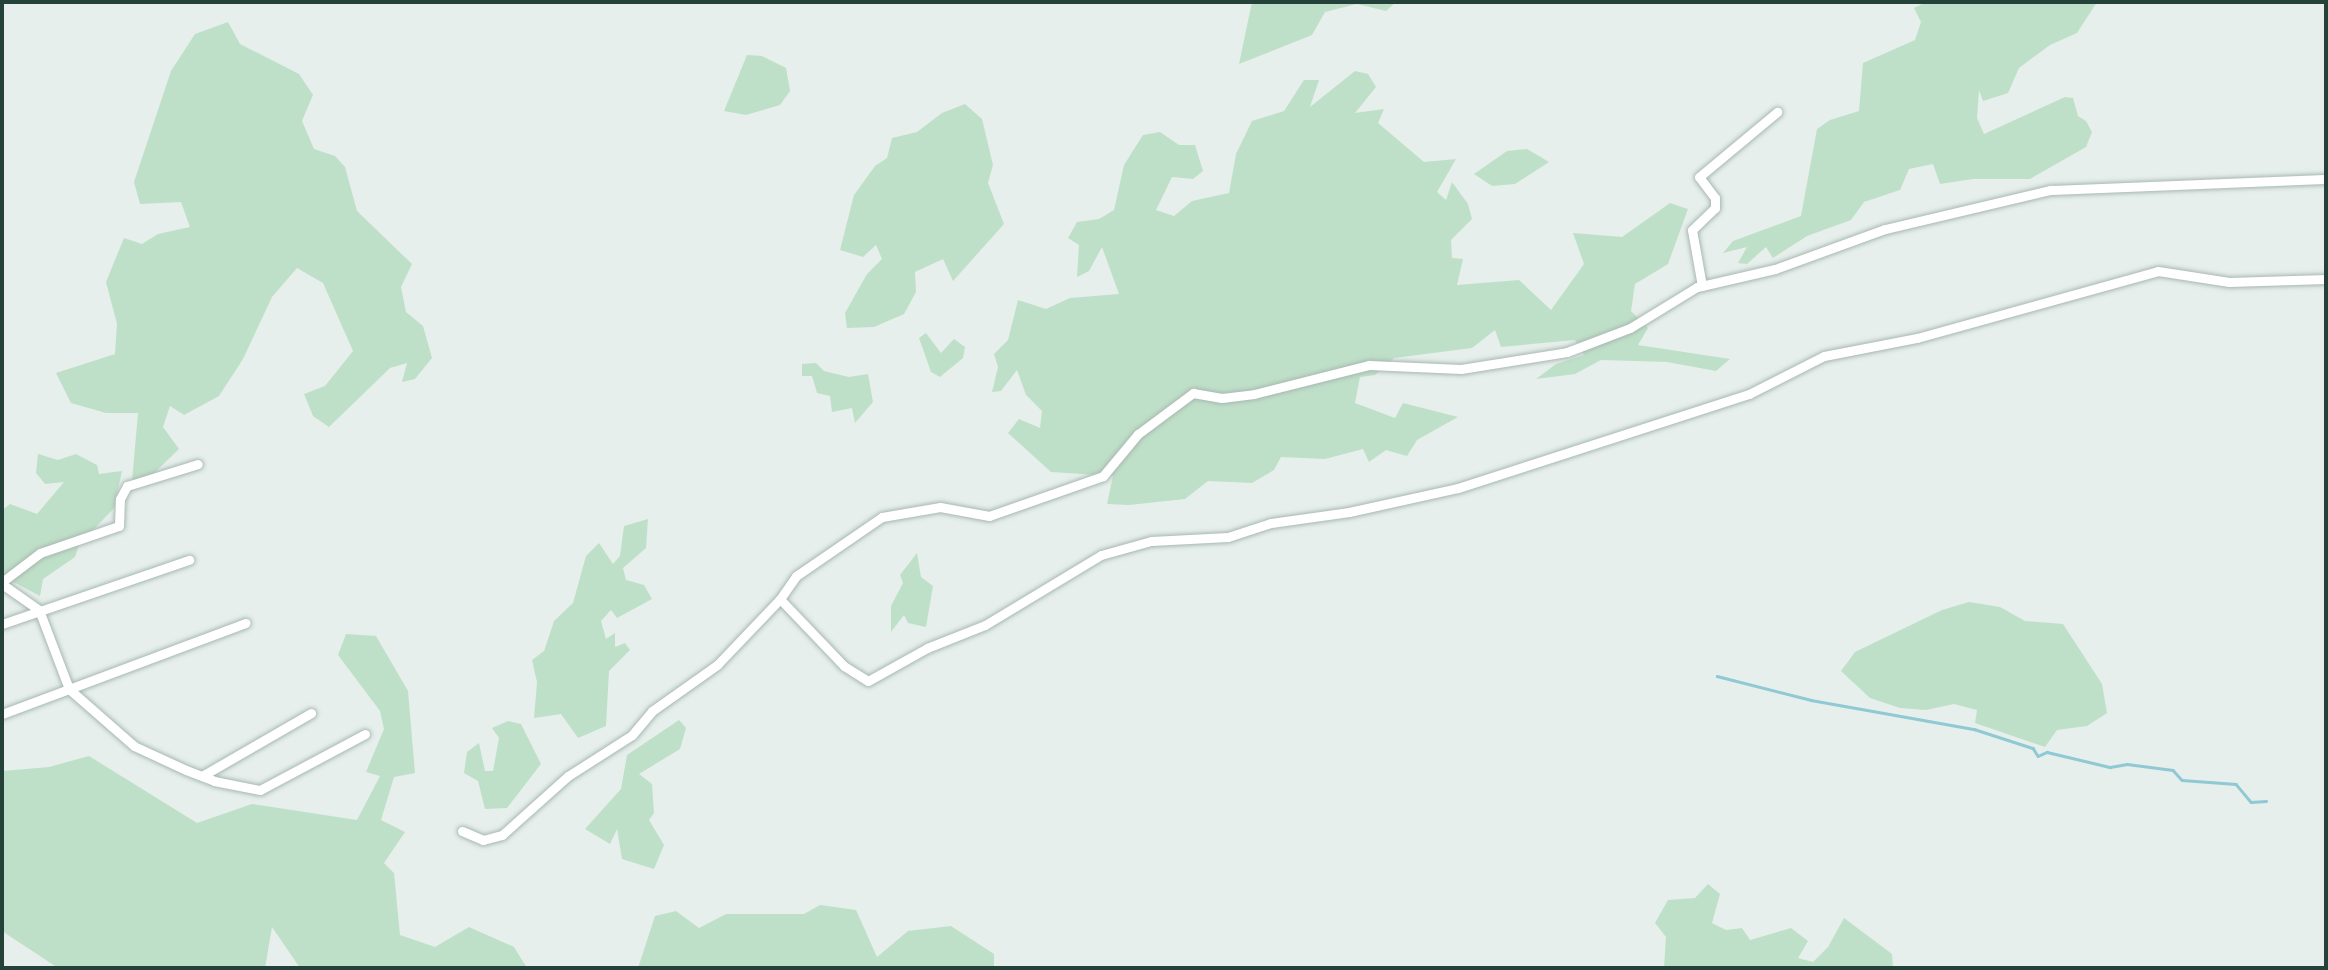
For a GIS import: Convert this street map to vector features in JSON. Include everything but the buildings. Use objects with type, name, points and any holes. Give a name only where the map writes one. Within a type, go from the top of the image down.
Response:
[{"type":"street","points":[[1702,286],[1692,230],[1715,208],[1715,198],[1699,177],[1777,112]]},
{"type":"street","points":[[462,831],[484,839],[502,835],[568,776],[632,735],[652,711],[717,665],[780,599],[796,576],[881,517],[940,507],[989,516],[1103,476],[1138,434],[1193,393],[1222,398],[1254,394],[1369,365],[1461,369],[1567,352],[1630,328],[1702,286],[1775,269],[1885,229],[2050,190],[2326,179]]},
{"type":"street","points":[[780,599],[844,666],[868,681],[927,648],[985,625],[1101,555],[1151,541],[1228,537],[1271,523],[1349,512],[1458,488],[1749,394],[1824,356],[1917,338],[2002,311],[2083,294],[2158,271],[2229,282],[2326,279]]},
{"type":"street","points":[[198,464],[127,486],[120,499],[119,526],[40,553],[2,583],[39,610],[69,689],[134,746],[202,776],[260,790],[365,734]]},
{"type":"street","points":[[2,624],[189,560]]},
{"type":"street","points":[[2,713],[246,623]]},
{"type":"street","points":[[202,776],[311,713]]},
{"type":"green space","points":[[1252,2],[1396,2],[1386,11],[1357,4],[1325,12],[1312,35],[1239,64]]},
{"type":"green space","points":[[1926,2],[2097,2],[2077,33],[2050,45],[2019,68],[2008,93],[1983,101],[1979,90],[1977,118],[1984,134],[2065,97],[2073,98],[2078,116],[2086,121],[2092,132],[2086,147],[2030,179],[1973,179],[1940,184],[1933,164],[1909,169],[1900,190],[1864,202],[1851,220],[1807,236],[1773,258],[1766,247],[1747,264],[1738,263],[1747,247],[1723,253],[1733,241],[1801,216],[1817,129],[1830,120],[1859,111],[1863,63],[1915,40],[1921,22],[1914,8]]},
{"type":"green space","points":[[228,22],[240,44],[299,74],[313,95],[302,121],[314,149],[335,156],[345,167],[357,211],[412,264],[401,287],[406,312],[423,326],[432,358],[415,379],[402,382],[407,363],[390,368],[329,427],[313,416],[304,394],[325,386],[353,351],[323,283],[297,268],[272,297],[243,359],[219,396],[184,415],[170,406],[163,427],[179,449],[148,479],[132,481],[138,413],[106,413],[71,403],[56,373],[115,354],[117,324],[106,282],[124,238],[142,244],[158,234],[190,227],[181,202],[140,204],[134,182],[171,71],[195,34]]},
{"type":"green space","points":[[747,55],[762,56],[786,68],[790,91],[780,105],[746,115],[724,111]]},
{"type":"green space","points":[[1355,71],[1368,74],[1376,87],[1355,113],[1384,109],[1378,123],[1424,162],[1456,159],[1437,192],[1446,200],[1452,182],[1468,204],[1472,219],[1451,240],[1452,258],[1463,259],[1457,285],[1519,280],[1551,310],[1584,264],[1573,233],[1622,237],[1670,203],[1688,209],[1668,264],[1635,284],[1631,311],[1648,328],[1638,345],[1730,359],[1716,371],[1667,362],[1601,360],[1575,374],[1536,379],[1556,364],[1584,355],[1575,340],[1501,347],[1495,330],[1472,348],[1394,358],[1375,375],[1360,377],[1355,403],[1395,418],[1403,403],[1458,417],[1417,440],[1407,456],[1386,450],[1369,462],[1363,449],[1325,459],[1281,457],[1274,470],[1252,483],[1208,481],[1185,499],[1129,505],[1107,504],[1113,476],[1051,472],[1008,433],[1019,419],[1040,428],[1042,411],[1026,395],[1017,370],[1001,391],[992,392],[998,367],[994,354],[1008,340],[1018,300],[1046,309],[1070,298],[1119,294],[1102,247],[1089,271],[1077,277],[1079,245],[1068,238],[1077,222],[1099,219],[1114,210],[1124,165],[1143,135],[1160,132],[1179,145],[1195,145],[1203,171],[1193,179],[1172,177],[1156,210],[1174,216],[1192,201],[1229,193],[1236,154],[1252,121],[1284,111],[1304,80],[1319,80],[1310,107]]},
{"type":"green space","points":[[965,104],[982,119],[993,165],[988,183],[1004,224],[953,281],[943,259],[915,272],[916,292],[904,314],[874,327],[847,328],[845,313],[867,274],[882,259],[876,245],[863,257],[840,250],[854,195],[875,166],[887,158],[892,138],[917,132],[942,113]]},
{"type":"green space","points":[[1527,149],[1549,162],[1515,184],[1492,186],[1474,174],[1507,151]]},
{"type":"green space","points":[[926,333],[941,353],[954,339],[965,347],[963,358],[940,377],[931,372],[919,338]]},
{"type":"green space","points":[[816,363],[824,371],[849,377],[868,374],[873,402],[855,423],[852,408],[832,412],[830,396],[817,393],[812,376],[802,376],[802,364]]},
{"type":"green space","points":[[38,454],[58,460],[76,454],[97,465],[99,474],[122,471],[114,508],[79,545],[75,557],[43,579],[40,596],[2,576],[2,510],[10,504],[37,514],[64,482],[45,484],[36,473]]},
{"type":"green space","points":[[648,519],[646,548],[623,568],[626,580],[644,585],[652,599],[617,618],[611,610],[601,621],[606,639],[615,633],[615,647],[625,643],[630,650],[609,671],[606,726],[578,738],[561,714],[534,718],[537,682],[532,660],[544,651],[554,621],[573,603],[586,556],[599,543],[613,564],[620,556],[624,526]]},
{"type":"green space","points":[[917,553],[921,577],[933,586],[926,627],[908,623],[904,615],[891,632],[891,606],[903,583],[900,575]]},
{"type":"green space","points":[[1969,602],[2000,607],[2025,621],[2063,624],[2102,684],[2107,713],[2087,726],[2057,730],[2045,747],[1975,723],[1977,710],[1954,704],[1926,710],[1900,708],[1870,698],[1841,671],[1855,652],[1942,610]]},
{"type":"green space","points":[[346,634],[376,636],[408,691],[415,773],[394,777],[381,820],[405,832],[384,863],[394,873],[400,935],[435,947],[469,927],[514,947],[527,968],[300,968],[272,927],[265,968],[58,968],[2,931],[2,771],[49,767],[89,756],[197,823],[252,804],[357,820],[380,776],[366,772],[384,729],[380,711],[338,655]]},
{"type":"green space","points":[[679,720],[686,728],[680,749],[639,774],[652,784],[654,813],[649,820],[664,845],[654,869],[622,859],[617,829],[610,844],[585,829],[621,789],[627,755]]},
{"type":"green space","points":[[508,721],[521,724],[541,764],[507,808],[485,809],[478,781],[464,773],[467,752],[479,743],[485,771],[493,771],[499,738],[492,728]]},
{"type":"green space","points":[[1708,884],[1720,894],[1712,923],[1726,930],[1742,928],[1750,940],[1791,928],[1808,941],[1798,958],[1813,962],[1828,947],[1844,918],[1892,954],[1893,968],[1664,968],[1666,937],[1655,923],[1668,900],[1695,898]]},
{"type":"green space","points":[[820,905],[856,910],[877,957],[908,931],[951,926],[994,954],[994,968],[638,968],[655,916],[676,911],[699,928],[726,914],[804,914]]},
{"type":"waterway","points":[[1717,676],[1811,700],[1974,729],[2033,748],[2038,756],[2047,752],[2110,767],[2127,764],[2173,770],[2182,780],[2236,784],[2251,802],[2266,801]]}]
